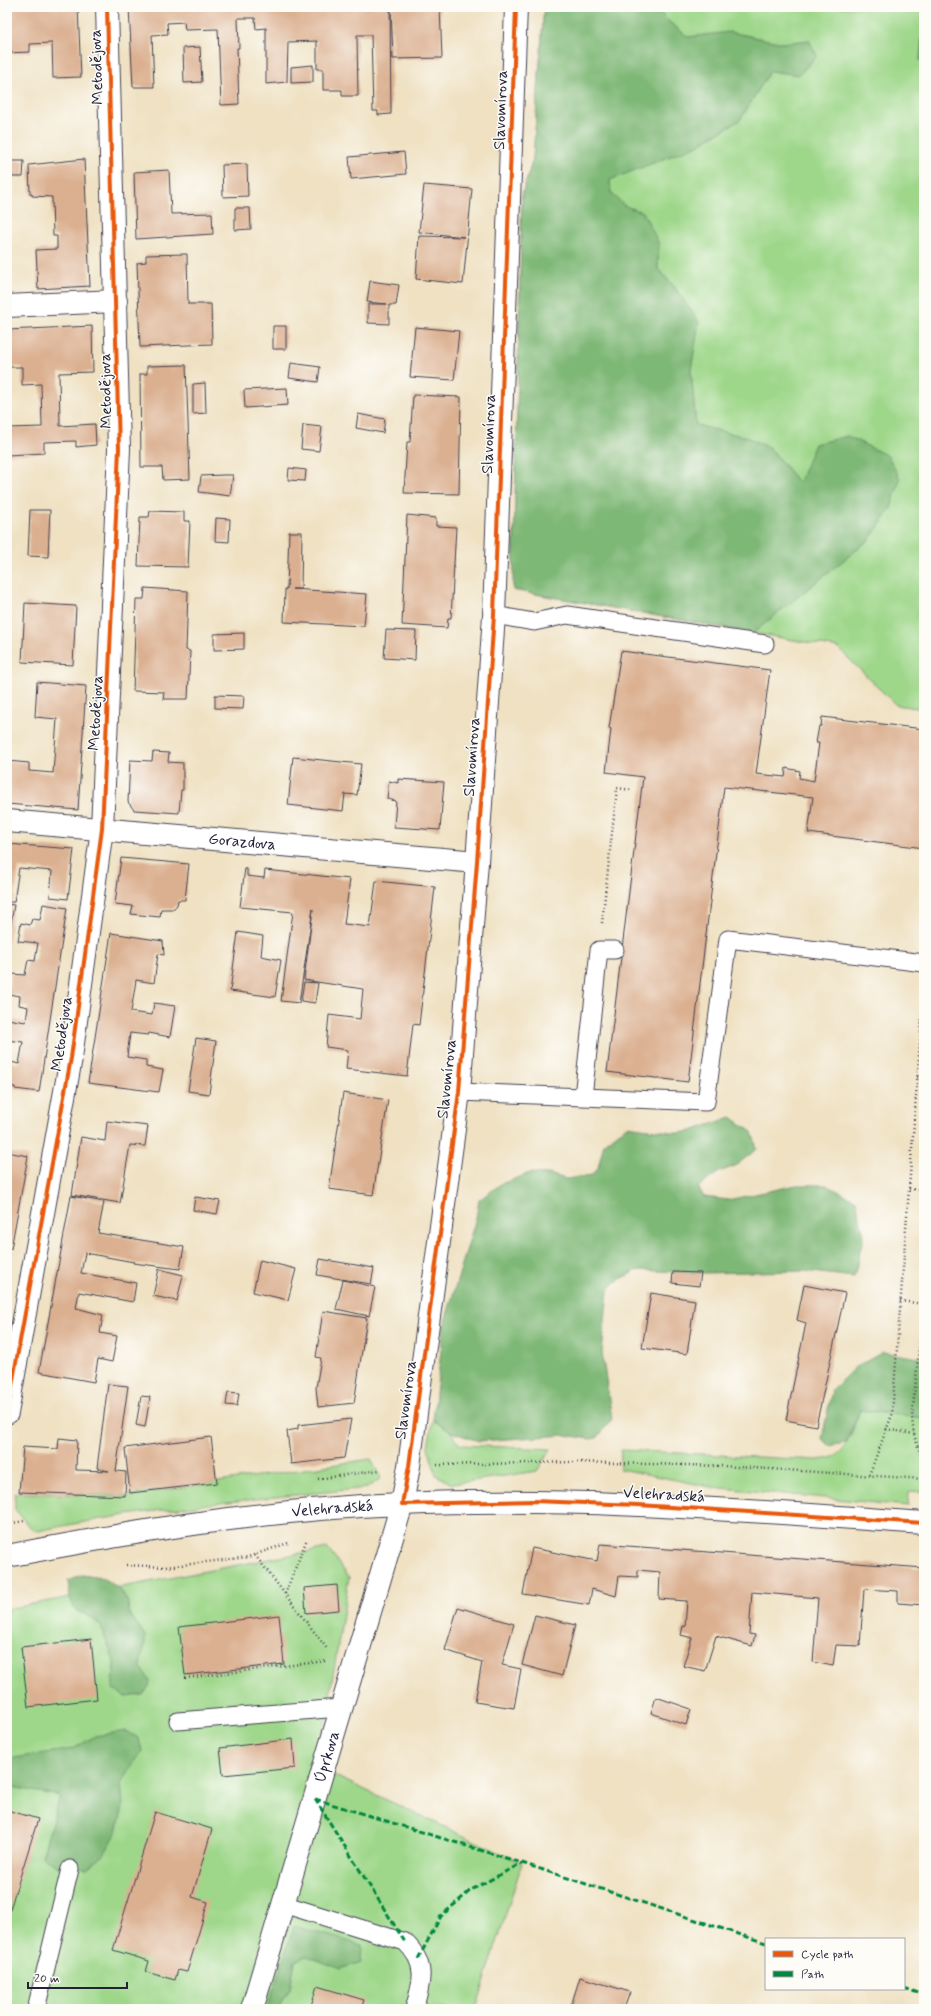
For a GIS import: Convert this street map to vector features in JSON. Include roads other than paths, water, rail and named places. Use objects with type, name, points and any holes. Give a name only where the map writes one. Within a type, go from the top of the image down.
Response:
[{"type":"street","name":"Metodějova","points":[[8,1400],[71,1058],[102,829],[119,449],[107,7]]},
{"type":"street","name":"Slavomírova","points":[[402,1504],[410,1458],[459,1092],[477,862],[494,615],[516,7]]},
{"type":"street","points":[[7,306],[116,301]]},
{"type":"street","name":"Gorazdova","points":[[7,821],[477,862]]},
{"type":"street","name":"Velehradská","points":[[7,1556],[81,1541],[306,1510],[402,1504],[533,1501],[616,1504],[924,1523]]},
{"type":"street","name":"Úprkova","points":[[252,2009],[315,1799],[340,1708],[402,1504]]},
{"type":"lane","points":[[494,615],[534,622],[567,615],[765,644]]},
{"type":"lane","points":[[459,1092],[706,1102],[728,939],[924,963]]},
{"type":"lane","points":[[582,1097],[607,950]]},
{"type":"lane","points":[[178,1721],[340,1708]]},
{"type":"lane","points":[[36,2009],[70,1869]]},
{"type":"lane","points":[[283,1904],[405,1942],[412,1949],[422,1970],[422,1983],[414,2009]]}]
